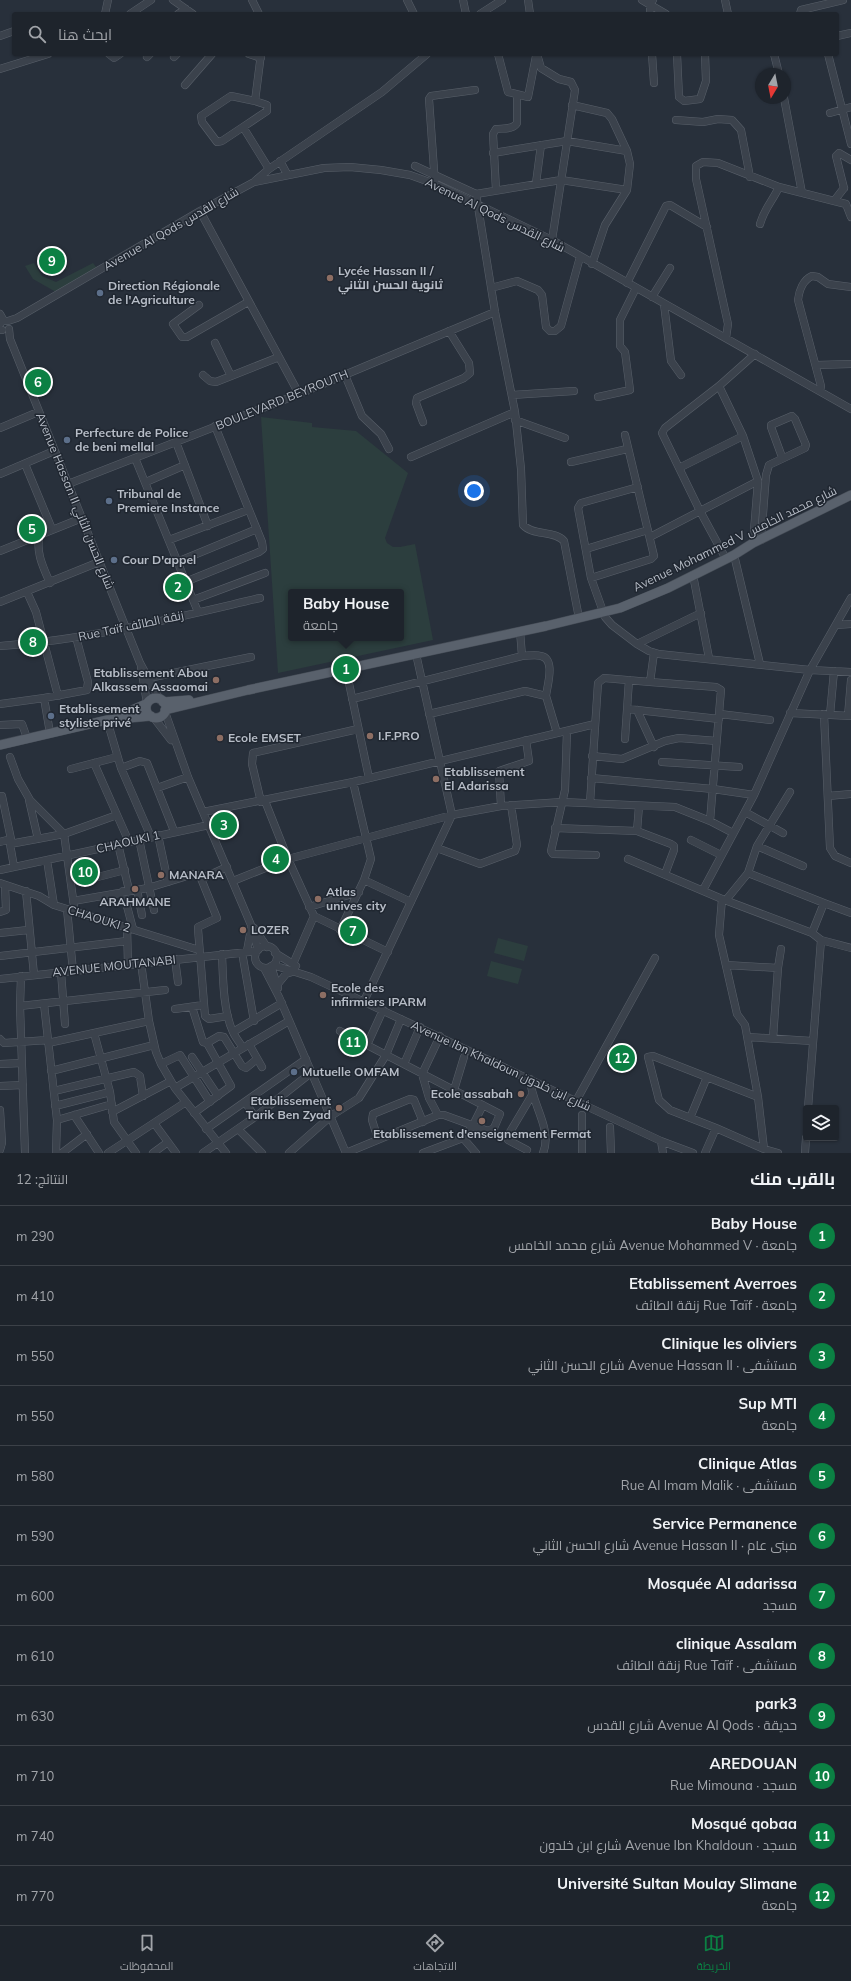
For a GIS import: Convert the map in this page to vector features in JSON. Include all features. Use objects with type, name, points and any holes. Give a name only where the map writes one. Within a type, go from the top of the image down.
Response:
[{"type":"main road","name":"Avenue Mohammed V شارع محمد الخامس","points":[[163,706],[209,699],[602,613],[645,599],[851,495]]},
{"type":"main road","points":[[0,745],[107,720],[147,704],[152,699],[163,706],[162,716],[107,720]]},
{"type":"main road","points":[[147,704],[146,710],[152,717]]},
{"type":"street","points":[[105,12],[108,0]]},
{"type":"street","points":[[133,12],[151,0]]},
{"type":"street","points":[[174,0],[190,12]]},
{"type":"street","points":[[252,0],[258,12]]},
{"type":"street","points":[[407,0],[413,12]]},
{"type":"street","points":[[463,0],[466,12]]},
{"type":"street","points":[[483,12],[502,0]]},
{"type":"street","points":[[528,0],[530,12]]},
{"type":"street","points":[[642,0],[651,3],[663,12]]},
{"type":"street","points":[[725,0],[728,12]]},
{"type":"street","points":[[800,12],[801,10],[823,2],[843,0]]},
{"type":"street","points":[[181,12],[186,9]]},
{"type":"street","points":[[0,36],[12,32]]},
{"type":"street","points":[[839,36],[851,33]]},
{"type":"street","points":[[0,69],[42,56]]},
{"type":"street","points":[[184,85],[210,56]]},
{"type":"street","points":[[255,101],[261,56]]},
{"type":"street","points":[[254,182],[268,169],[382,92],[425,56]]},
{"type":"street","points":[[498,56],[507,91],[528,97],[537,56]]},
{"type":"street","points":[[538,56],[540,66],[544,71],[573,84],[575,90],[552,240]]},
{"type":"street","points":[[652,56],[654,83]]},
{"type":"street","points":[[677,56],[680,97],[684,101],[700,99],[706,81],[705,56]]},
{"type":"street","points":[[774,56],[778,68]]},
{"type":"street","points":[[828,56],[851,144]]},
{"type":"street","points":[[435,184],[436,174],[429,99],[431,96],[475,90]]},
{"type":"street","points":[[496,190],[493,131],[496,129],[514,128],[517,123],[517,95]]},
{"type":"street","points":[[227,96],[237,96],[267,106],[267,111],[243,127],[222,141],[217,142],[202,122],[201,116],[227,96]]},
{"type":"street","points":[[785,104],[802,193]]},
{"type":"street","points":[[572,105],[608,113],[612,118],[628,151],[630,164],[627,190],[605,225],[592,264]]},
{"type":"street","points":[[830,113],[851,107]]},
{"type":"street","points":[[676,120],[703,122],[718,118],[732,120],[740,130],[750,177]]},
{"type":"street","points":[[243,127],[268,169]]},
{"type":"street","points":[[493,153],[567,141],[628,151]]},
{"type":"street","points":[[536,183],[541,145]]},
{"type":"street","points":[[834,201],[847,189],[836,156],[839,153],[851,160]]},
{"type":"street","points":[[280,161],[287,174]]},
{"type":"street","points":[[726,338],[728,327],[695,172],[696,166],[703,162],[713,162],[779,187],[846,204],[851,217]]},
{"type":"street","points":[[415,166],[436,174],[476,194],[561,180],[627,190]]},
{"type":"street","name":"Avenue Al Qods شارع القدس","points":[[3,325],[200,211],[254,182],[287,174],[336,167],[366,168],[396,172],[435,184],[552,240],[592,264],[851,409]]},
{"type":"street","points":[[760,224],[766,206],[773,200],[779,187]]},
{"type":"street","points":[[476,194],[495,312],[515,416],[521,469],[523,525],[528,529],[558,537],[564,541],[579,618]]},
{"type":"street","points":[[627,283],[666,206],[670,205],[707,227]]},
{"type":"street","points":[[200,211],[299,394]]},
{"type":"street","points":[[491,288],[517,281],[538,290],[542,295],[546,327],[550,331],[555,331],[562,326],[580,257]]},
{"type":"street","points":[[652,297],[670,268]]},
{"type":"street","points":[[820,391],[821,386],[798,300],[798,292],[806,280],[812,276],[818,277],[828,284],[851,287]]},
{"type":"street","points":[[598,398],[630,390],[625,352],[620,346],[620,320],[636,288]]},
{"type":"street","points":[[199,305],[173,324],[182,337],[187,337],[248,302]]},
{"type":"street","points":[[664,304],[671,361],[682,375]]},
{"type":"street","name":"BOULEVARD BEYROUTH","points":[[68,484],[299,394],[495,312]]},
{"type":"street","name":"Avenue Hassan II شارع الحسن الثاني","points":[[0,314],[3,325],[10,339],[140,663],[163,706],[176,747],[188,777],[251,925]]},
{"type":"street","points":[[423,422],[416,403],[417,398],[464,378],[470,373],[469,364],[449,332]]},
{"type":"street","points":[[215,343],[231,376]]},
{"type":"street","points":[[755,354],[719,386],[663,430],[663,437],[700,511],[730,557],[760,664]]},
{"type":"street","points":[[204,375],[213,382],[279,357]]},
{"type":"street","points":[[816,365],[851,364]]},
{"type":"street","points":[[345,375],[362,416],[380,434],[389,448]]},
{"type":"street","points":[[719,386],[743,436],[758,481],[757,542]]},
{"type":"street","points":[[512,395],[574,391]]},
{"type":"street","points":[[0,428],[38,412]]},
{"type":"street","points":[[411,457],[515,416],[564,438]]},
{"type":"street","points":[[757,542],[766,471],[772,462],[782,458],[805,448],[806,445],[795,418],[792,416],[773,423],[771,427],[782,458]]},
{"type":"street","points":[[185,582],[260,552],[263,544],[248,510],[216,426]]},
{"type":"street","points":[[591,578],[651,559],[654,554],[627,449],[625,435]]},
{"type":"street","points":[[679,468],[743,436]]},
{"type":"street","points":[[176,442],[208,526]]},
{"type":"street","points":[[571,462],[627,449]]},
{"type":"street","points":[[0,474],[54,451]]},
{"type":"street","points":[[135,458],[170,540],[177,562],[198,612]]},
{"type":"street","points":[[25,464],[52,529]]},
{"type":"street","points":[[146,482],[185,465]]},
{"type":"street","points":[[586,550],[649,534],[700,511],[758,481]]},
{"type":"street","points":[[638,487],[581,503],[579,505],[591,578],[602,613],[612,625],[637,644],[654,653],[810,670],[851,672]]},
{"type":"street","points":[[170,540],[248,510]]},
{"type":"street","points":[[0,551],[82,518]]},
{"type":"street","points":[[177,562],[257,529]]},
{"type":"street","points":[[40,534],[37,544],[38,552],[50,583]]},
{"type":"street","points":[[0,602],[99,562]]},
{"type":"street","points":[[193,600],[265,573]]},
{"type":"street","points":[[693,576],[709,658]]},
{"type":"street","points":[[27,592],[36,612],[58,696]]},
{"type":"street","name":"Rue Taïf زنقة الطائف","points":[[0,646],[45,643],[127,628],[260,598]]},
{"type":"street","points":[[703,890],[754,795],[810,670],[851,598]]},
{"type":"street","points":[[637,644],[701,613]]},
{"type":"street","points":[[836,625],[851,624]]},
{"type":"street","points":[[520,631],[522,656]]},
{"type":"street","points":[[0,704],[58,696],[84,691],[88,688],[76,637]]},
{"type":"street","points":[[650,682],[654,653]]},
{"type":"street","points":[[364,1001],[452,814],[416,654]]},
{"type":"street","points":[[352,699],[422,683],[522,656],[541,656],[546,658],[550,664],[546,696],[557,732]]},
{"type":"street","points":[[149,678],[251,657]]},
{"type":"street","name":"Avenue Hassan II شارع الحسن الثاني","points":[[140,663],[147,704]]},
{"type":"street","points":[[346,669],[369,778]]},
{"type":"street","points":[[834,671],[827,715],[830,848],[835,856],[851,863]]},
{"type":"street","points":[[590,803],[592,756],[598,683],[600,680],[604,678],[720,688],[721,694],[710,821]]},
{"type":"street","points":[[625,739],[630,680]]},
{"type":"street","points":[[790,713],[850,716],[851,680]]},
{"type":"street","points":[[429,714],[525,691],[546,696]]},
{"type":"street","points":[[44,698],[50,733]]},
{"type":"street","points":[[628,709],[770,720]]},
{"type":"street","points":[[637,710],[654,747]]},
{"type":"street","name":"Avenue Hassan II شارع الحسن الثاني","points":[[152,717],[176,747]]},
{"type":"street","points":[[107,720],[121,768],[155,836],[168,882]]},
{"type":"street","points":[[0,725],[19,723],[24,726],[27,738]]},
{"type":"street","points":[[203,812],[353,782],[595,724]]},
{"type":"street","points":[[358,730],[253,753],[252,764],[263,801],[314,916],[340,930],[388,952]]},
{"type":"street","points":[[567,731],[566,770],[562,802],[551,848],[553,854],[596,855]]},
{"type":"street","points":[[592,756],[622,758],[654,747],[665,741],[680,738],[717,742]]},
{"type":"street","points":[[501,806],[499,771],[529,761],[526,740]]},
{"type":"street","points":[[10,757],[18,779],[28,798],[44,816],[64,834],[74,912]]},
{"type":"street","points":[[71,769],[117,757]]},
{"type":"street","points":[[121,768],[143,761],[147,763],[174,831]]},
{"type":"street","points":[[662,762],[739,767]]},
{"type":"street","points":[[94,763],[129,842]]},
{"type":"street","points":[[157,788],[188,777]]},
{"type":"street","points":[[591,778],[713,789],[754,795]]},
{"type":"street","points":[[340,930],[364,880],[371,859],[353,782]]},
{"type":"street","points":[[764,1149],[758,1097],[748,1038],[745,1025],[737,1014],[719,935],[724,900],[748,873],[757,846],[790,792]]},
{"type":"street","points":[[828,796],[851,794]]},
{"type":"street","points":[[1,796],[3,816],[11,842],[14,867]]},
{"type":"street","points":[[28,798],[38,839]]},
{"type":"street","points":[[233,881],[288,859],[367,837],[452,814],[510,805],[562,802],[675,807],[710,821],[733,833]]},
{"type":"street","points":[[437,848],[480,864],[515,851],[517,845],[510,805]]},
{"type":"street","points":[[637,831],[639,806]]},
{"type":"street","points":[[745,812],[783,833]]},
{"type":"street","points":[[0,842],[38,839],[64,834],[117,815]]},
{"type":"street","name":"CHAOUKI 1","points":[[0,870],[68,856],[174,831],[209,825]]},
{"type":"street","points":[[555,828],[637,831],[674,846],[665,874]]},
{"type":"street","points":[[139,839],[148,888],[154,910]]},
{"type":"street","points":[[691,840],[721,855]]},
{"type":"street","points":[[118,844],[129,891],[130,928],[127,941],[128,964]]},
{"type":"street","points":[[757,846],[803,866]]},
{"type":"street","points":[[628,859],[724,900],[812,933],[821,940],[851,948]]},
{"type":"street","points":[[47,860],[54,905]]},
{"type":"street","points":[[201,878],[227,867]]},
{"type":"street","points":[[94,878],[125,870]]},
{"type":"street","points":[[748,873],[851,913]]},
{"type":"street","points":[[73,901],[148,888],[194,874],[200,876],[216,918],[198,927],[203,1005],[206,1018],[228,1016]]},
{"type":"street","points":[[364,880],[411,902]]},
{"type":"street","points":[[0,912],[4,912],[6,910],[2,884]]},
{"type":"street","name":"CHAOUKI 2","points":[[2,884],[26,891],[54,905],[74,912],[130,928],[200,953]]},
{"type":"street","points":[[26,891],[28,930],[34,975]]},
{"type":"street","points":[[129,891],[142,915]]},
{"type":"street","points":[[309,907],[358,892]]},
{"type":"street","points":[[812,933],[824,903]]},
{"type":"street","points":[[67,909],[73,971]]},
{"type":"street","points":[[277,985],[294,967],[314,916]]},
{"type":"street","points":[[251,925],[266,947],[272,949],[275,953],[276,959],[269,966]]},
{"type":"street","points":[[251,925],[258,950]]},
{"type":"street","points":[[251,925],[245,954],[254,1020]]},
{"type":"street","points":[[0,933],[28,930]]},
{"type":"street","points":[[808,1105],[821,940]]},
{"type":"street","points":[[0,956],[127,941]]},
{"type":"street","points":[[256,962],[255,954],[258,950],[266,947]]},
{"type":"street","points":[[773,1038],[778,968],[781,949]]},
{"type":"street","name":"AVENUE MOUTANABI","points":[[0,979],[175,959],[200,953],[245,954],[258,950]]},
{"type":"street","name":"Avenue Ibn Khaldoun شارع ابن خلدون","points":[[275,953],[310,977],[440,1036],[661,1141],[693,1153]]},
{"type":"street","points":[[225,954],[222,977],[228,1016],[233,1032],[258,1059],[262,1067]]},
{"type":"street","points":[[245,954],[256,962],[269,966],[294,967]]},
{"type":"street","points":[[576,1101],[655,958]]},
{"type":"street","points":[[175,959],[178,982]]},
{"type":"street","points":[[141,963],[149,1021],[154,1045],[161,1064],[173,1085],[226,1153]]},
{"type":"street","points":[[726,965],[778,968]]},
{"type":"street","points":[[269,966],[277,985],[280,1000]]},
{"type":"street","points":[[269,966],[280,1000],[346,1153],[438,1115],[488,1131],[497,1124],[500,1114],[340,1031]]},
{"type":"street","points":[[61,972],[65,1024]]},
{"type":"street","points":[[21,976],[20,1006],[25,1153]]},
{"type":"street","points":[[20,1006],[165,990]]},
{"type":"street","points":[[233,1032],[254,1020],[280,1000]]},
{"type":"street","points":[[44,1004],[54,1091],[56,1153]]},
{"type":"street","points":[[175,1009],[203,1005]]},
{"type":"street","points":[[192,1007],[201,1039],[207,1043],[231,1086],[194,1113]]},
{"type":"street","points":[[367,1045],[383,1010]]},
{"type":"street","points":[[289,1153],[331,1116],[359,1098],[386,1055],[401,1019]]},
{"type":"street","points":[[1,1043],[48,1042],[149,1021]]},
{"type":"street","points":[[112,1112],[143,1096],[194,1077],[289,1021]]},
{"type":"street","points":[[404,1064],[420,1027]]},
{"type":"street","points":[[94,1033],[110,1092],[114,1122],[136,1153]]},
{"type":"street","points":[[207,1043],[222,1036],[242,1066],[246,1068],[258,1059]]},
{"type":"street","points":[[438,1115],[429,1098],[422,1074],[440,1036]]},
{"type":"street","points":[[748,1038],[812,1041]]},
{"type":"street","points":[[51,1071],[154,1045]]},
{"type":"street","points":[[161,1064],[180,1055],[210,1102]]},
{"type":"street","points":[[758,1097],[653,1056],[648,1057],[659,1100],[670,1110],[764,1149],[778,1153]]},
{"type":"street","points":[[192,1057],[218,1096]]},
{"type":"street","points":[[454,1090],[464,1057]]},
{"type":"street","points":[[206,1129],[306,1059]]},
{"type":"street","points":[[0,1064],[22,1063]]},
{"type":"street","points":[[54,1091],[134,1072],[140,1076],[143,1096]]},
{"type":"street","points":[[203,1153],[255,1117],[312,1072]]},
{"type":"street","points":[[690,1118],[707,1077]]},
{"type":"street","points":[[530,1079],[532,1094],[545,1132],[543,1153]]},
{"type":"street","points":[[0,1086],[23,1085]]},
{"type":"street","points":[[55,1106],[110,1092]]},
{"type":"street","points":[[527,1150],[508,1140],[507,1137],[532,1094]]},
{"type":"street","points":[[378,1139],[372,1120],[373,1114],[410,1099],[414,1100],[424,1122]]},
{"type":"street","points":[[108,1153],[186,1102]]},
{"type":"street","points":[[244,1102],[255,1117]]},
{"type":"street","points":[[56,1120],[112,1104]]},
{"type":"street","points":[[423,1153],[435,1151],[463,1138],[472,1127],[483,1105]]},
{"type":"street","points":[[0,1110],[1,1146]]},
{"type":"street","points":[[74,1115],[99,1153]]},
{"type":"street","points":[[580,1153],[582,1115]]},
{"type":"street","points":[[154,1123],[176,1153]]},
{"type":"street","points":[[610,1127],[611,1153]]},
{"type":"street","points":[[238,1128],[262,1153]]},
{"type":"street","points":[[705,1153],[716,1128]]},
{"type":"street","points":[[62,1153],[86,1134]]},
{"type":"street","points":[[463,1138],[476,1153]]},
{"type":"street","points":[[661,1141],[663,1153]]},
{"type":"street","points":[[806,1141],[806,1153]]},
{"type":"street","points":[[153,1153],[168,1142]]},
{"type":"shaded area","points":[[46,258],[57,258],[60,264],[67,265],[65,267],[68,269],[57,270],[46,266]]},
{"type":"shaded area","points":[[34,263],[42,276],[56,282],[93,263],[99,271],[80,277],[56,292],[33,279],[25,266]]},
{"type":"shaded area","points":[[261,417],[312,423],[312,427],[356,431],[408,473],[385,538],[387,543],[393,547],[415,544],[433,640],[278,673]]},
{"type":"shaded area","points":[[498,938],[528,946],[524,961],[494,953]]},
{"type":"shaded area","points":[[491,961],[522,969],[518,984],[487,976]]},
{"type":"place","name":"park3","points":[[52,261]]},
{"type":"place","name":"Lycée Hassan II / ثانوية الحسن الثاني","points":[[330,278]]},
{"type":"place","name":"Direction Régionale de l'Agriculture","points":[[100,293]]},
{"type":"place","name":"Service Permanence","points":[[38,382]]},
{"type":"place","name":"Perfecture de Police de beni mellal","points":[[67,440]]},
{"type":"place","name":"Tribunal de Premiere Instance","points":[[109,501]]},
{"type":"place","name":"Clinique Atlas","points":[[32,529]]},
{"type":"place","name":"Cour D'appel","points":[[114,560]]},
{"type":"place","name":"Etablissement Averroes","points":[[178,587]]},
{"type":"place","name":"clinique Assalam","points":[[33,642]]},
{"type":"place","name":"Baby House","points":[[346,669]]},
{"type":"place","name":"Etablissement Abou Alkassem Assaomai","points":[[216,680]]},
{"type":"place","name":"Etablissement styliste privé","points":[[51,716]]},
{"type":"place","name":"I.F.PRO","points":[[370,736]]},
{"type":"place","name":"Ecole EMSET","points":[[220,738]]},
{"type":"place","name":"Etablissement El Adarissa","points":[[436,779]]},
{"type":"place","name":"Clinique les oliviers","points":[[224,825]]},
{"type":"place","name":"Sup MTI","points":[[276,859]]},
{"type":"place","name":"AREDOUAN","points":[[85,872]]},
{"type":"place","name":"MANARA","points":[[161,875]]},
{"type":"place","name":"ARAHMANE","points":[[135,889]]},
{"type":"place","name":"Atlas unives city","points":[[318,899]]},
{"type":"place","name":"LOZER","points":[[243,930]]},
{"type":"place","name":"Mosquée Al adarissa","points":[[353,931]]},
{"type":"place","name":"Ecole des infirmiers IPARM","points":[[323,995]]},
{"type":"place","name":"Mosqué qobaa","points":[[353,1042]]},
{"type":"place","name":"Université Sultan Moulay Slimane","points":[[622,1058]]},
{"type":"place","name":"Mutuelle OMFAM","points":[[294,1072]]},
{"type":"place","name":"Ecole assabah","points":[[521,1094]]},
{"type":"place","name":"Etablissement Tarik Ben Zyad","points":[[339,1108]]},
{"type":"place","name":"Etablissement d'enseignement Fermat","points":[[482,1121]]}]
